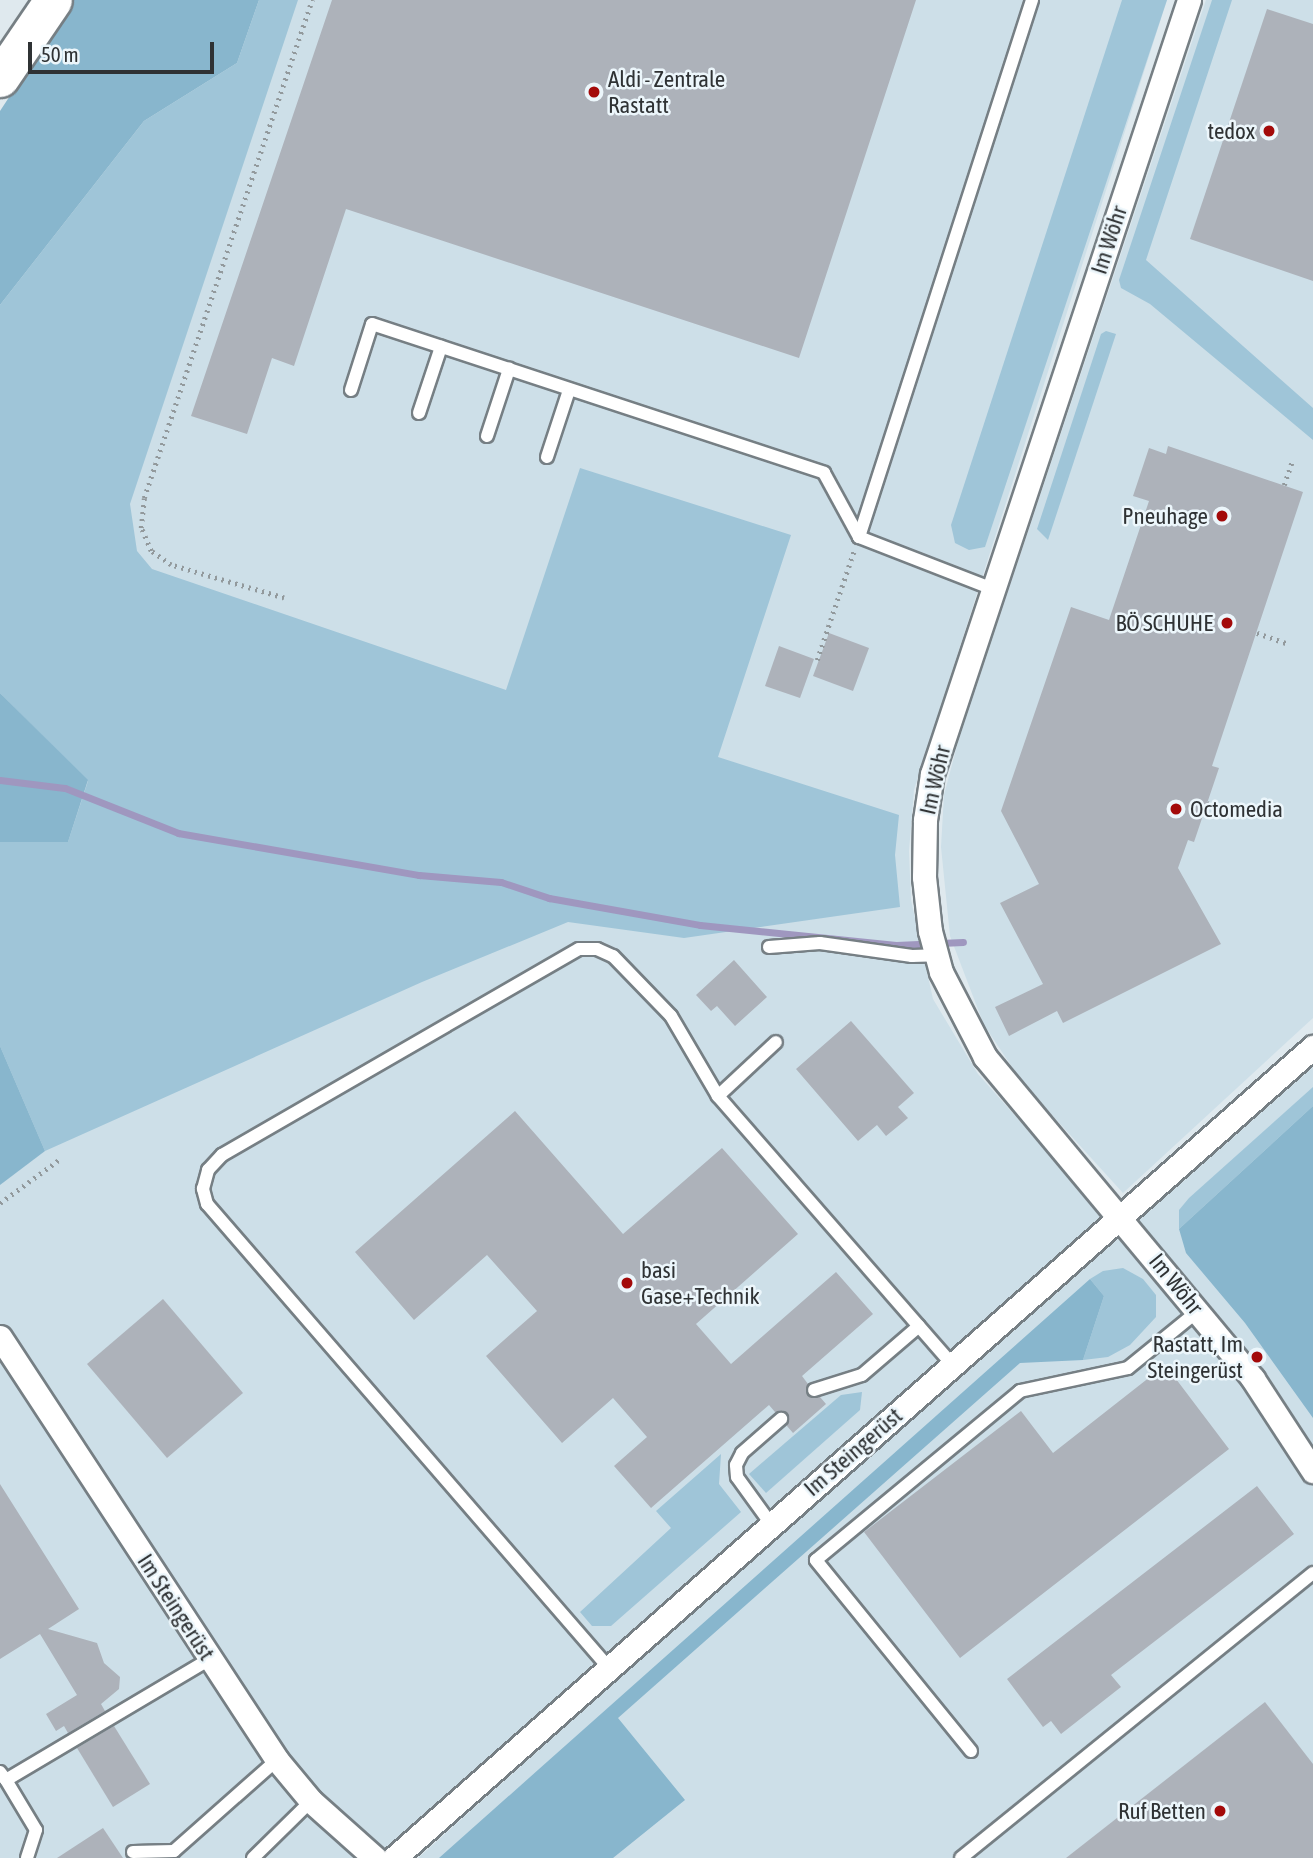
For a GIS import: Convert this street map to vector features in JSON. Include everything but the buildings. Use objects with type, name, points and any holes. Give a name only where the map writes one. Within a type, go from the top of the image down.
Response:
[{"type":"main road","points":[[0,78],[53,0]]},
{"type":"street","name":"Im Wöhr","points":[[1189,0],[932,774],[925,820],[924,877],[936,955],[959,1014],[985,1057],[1015,1099],[1121,1216],[1253,1379],[1313,1471]]},
{"type":"street","name":"Im Steingerüst","points":[[394,1858],[1313,1048]]},
{"type":"street","name":"Im Steingerüst","points":[[0,1337],[277,1760],[311,1801],[375,1858]]},
{"type":"lane","points":[[859,537],[1032,0]]},
{"type":"lane","points":[[351,390],[372,324],[824,473],[859,537],[993,589]]},
{"type":"lane","points":[[419,413],[441,347]]},
{"type":"lane","points":[[487,436],[509,369]]},
{"type":"lane","points":[[547,457],[569,390]]},
{"type":"lane","points":[[769,947],[820,943],[912,956],[936,955]]},
{"type":"lane","points":[[609,1668],[207,1204],[203,1189],[208,1170],[222,1155],[579,949],[597,949],[613,956],[671,1016],[718,1096],[952,1364]]},
{"type":"lane","points":[[718,1096],[776,1042]]},
{"type":"lane","points":[[971,1751],[816,1560],[1020,1391],[1128,1368],[1198,1311]]},
{"type":"lane","points":[[814,1390],[862,1375],[919,1326]]},
{"type":"lane","points":[[771,1524],[737,1478],[736,1465],[742,1453],[781,1419]]},
{"type":"lane","points":[[961,1858],[1313,1573]]},
{"type":"lane","points":[[27,1858],[36,1830],[3,1776],[210,1659]]},
{"type":"lane","points":[[133,1852],[171,1854],[277,1760]]},
{"type":"lane","points":[[253,1858],[311,1801]]},
{"type":"path","points":[[284,598],[171,565],[152,551],[141,528],[144,498],[312,0]]},
{"type":"path","points":[[1284,485],[1292,462]]},
{"type":"path","points":[[817,660],[859,537]]},
{"type":"path","points":[[1257,633],[1286,643]]},
{"type":"path","points":[[1207,803],[1230,812]]},
{"type":"path","points":[[0,1203],[60,1159]]},
{"type":"shaded area","points":[[73,0],[259,0],[237,63],[144,121],[0,305],[0,111]]},
{"type":"shaded area","points":[[259,0],[298,0],[130,504],[137,551],[152,569],[506,690],[580,468],[791,535],[718,757],[899,815],[895,855],[900,907],[684,938],[568,922],[422,982],[45,1151],[0,1046],[0,842],[68,842],[88,781],[0,693],[0,305],[144,121],[237,63]]},
{"type":"shaded area","points":[[264,0],[1167,0],[914,790],[909,851],[911,900],[933,999],[978,1074],[1106,1218],[379,1858],[0,1858],[0,618]]},
{"type":"shaded area","points":[[1122,0],[1167,0],[985,547],[969,550],[955,543],[951,525]]},
{"type":"shaded area","points":[[1206,0],[1313,0],[1313,1018],[1123,1193],[1022,1082],[984,1025],[950,936],[941,847],[944,795],[959,738]]},
{"type":"shaded area","points":[[1212,0],[1232,0],[1146,260],[1313,408],[1313,440],[1150,304],[1121,288],[1119,280]]},
{"type":"shaded area","points":[[1106,331],[1116,334],[1048,540],[1037,529],[1101,334]]},
{"type":"shaded area","points":[[0,693],[88,780],[68,842],[0,842]]},
{"type":"shaded area","points":[[0,1046],[45,1151],[0,1185]]},
{"type":"shaded area","points":[[1313,1067],[1313,1858],[418,1858],[614,1683]]},
{"type":"shaded area","points":[[1313,1087],[1313,1106],[1179,1229],[1179,1210],[1189,1198]]},
{"type":"shaded area","points":[[1313,1106],[1313,1418],[1245,1323],[1186,1253],[1179,1229]]},
{"type":"shaded area","points":[[1123,1268],[1143,1279],[1156,1295],[1156,1317],[1130,1345],[1108,1357],[1083,1360],[1104,1296],[1090,1279],[1103,1271]]},
{"type":"shaded area","points":[[1090,1279],[1104,1296],[1083,1360],[1020,1363],[618,1718],[685,1800],[613,1858],[439,1858]]},
{"type":"shaded area","points":[[862,1392],[860,1410],[766,1493],[749,1474],[841,1395]]},
{"type":"shaded area","points":[[721,1454],[719,1484],[741,1512],[611,1626],[592,1626],[580,1612],[671,1528],[656,1511]]},
{"type":"waterway","points":[[0,780],[65,788],[178,833],[419,875],[501,882],[549,898],[700,925],[896,945],[963,942]]},
{"type":"place","name":"Aldi - Zentrale Rastatt","points":[[594,92]]},
{"type":"place","name":"tedox","points":[[1269,131]]},
{"type":"place","name":"Pneuhage","points":[[1222,516]]},
{"type":"place","name":"BÖ SCHUHE","points":[[1227,623]]},
{"type":"place","name":"Octomedia","points":[[1176,809]]},
{"type":"place","name":"basi Gase+Technik","points":[[627,1283]]},
{"type":"place","name":"Rastatt, Im Steingerüst","points":[[1257,1357]]},
{"type":"place","name":"Ruf Betten","points":[[1220,1811]]}]
